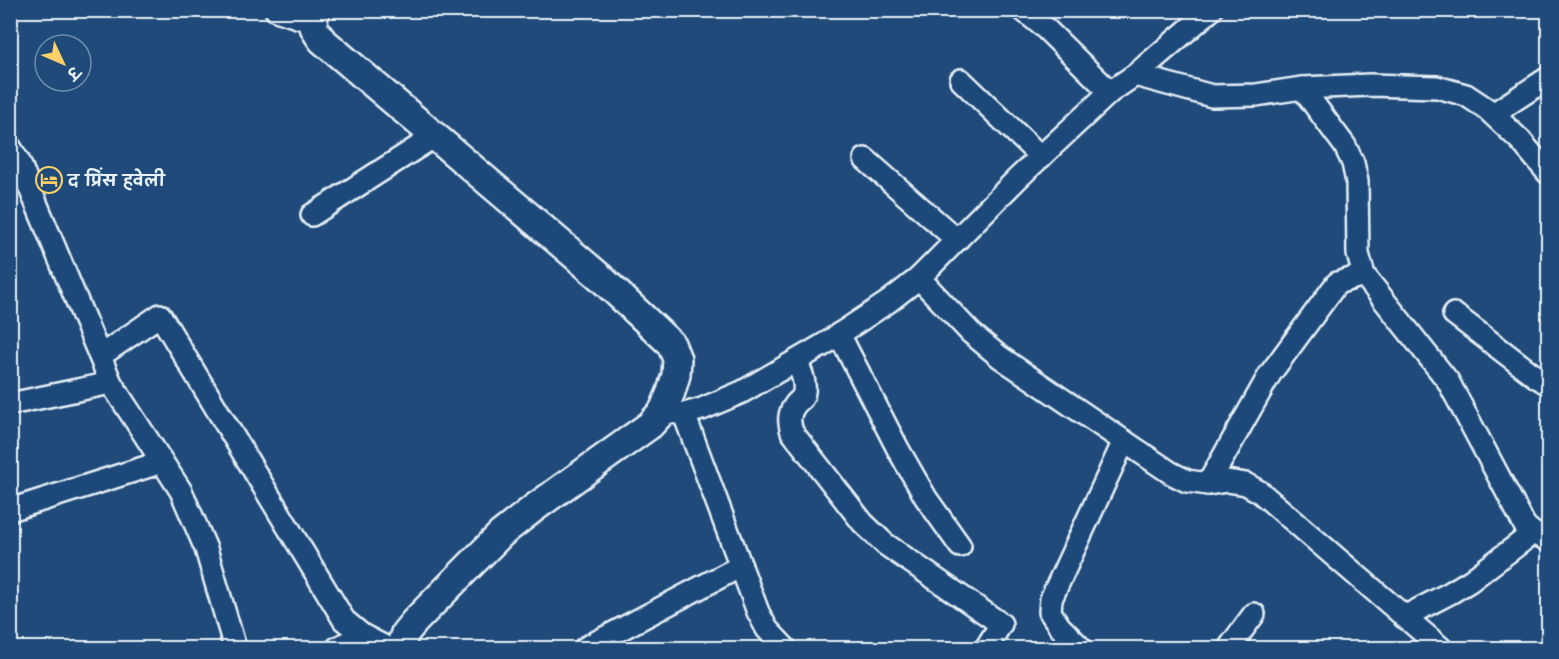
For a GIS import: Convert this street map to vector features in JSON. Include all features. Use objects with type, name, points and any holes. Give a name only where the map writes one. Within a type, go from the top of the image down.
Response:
[{"type":"street","points":[[276,10],[314,16],[315,30],[322,40],[600,277],[671,344],[677,359],[676,375],[671,392],[673,413],[741,566],[758,612],[767,628],[785,648]]},
{"type":"street","points":[[1023,10],[1048,19],[1110,92]]},
{"type":"street","points":[[400,648],[405,633],[415,621],[501,534],[650,425],[673,413],[702,409],[742,392],[839,334],[888,302],[919,278],[1018,178],[1110,92],[1135,75],[1211,10]]},
{"type":"street","points":[[1135,75],[1212,96],[1256,95],[1302,88],[1370,85],[1437,87],[1466,95],[1487,109],[1520,140],[1548,173]]},
{"type":"street","points":[[1493,114],[1548,78]]},
{"type":"street","points":[[961,80],[1041,157]]},
{"type":"street","points":[[1302,88],[1345,146],[1353,163],[1357,182],[1358,254],[1364,275],[1448,381],[1525,526],[1541,536],[1450,593],[1404,617]]},
{"type":"street","points":[[312,215],[435,136]]},
{"type":"street","points":[[10,147],[19,162],[111,383],[181,491],[206,549],[236,648]]},
{"type":"street","points":[[865,159],[957,240]]},
{"type":"street","points":[[1208,484],[1270,374],[1337,283],[1364,275]]},
{"type":"street","points":[[919,278],[972,333],[1000,357],[1171,473],[1187,481],[1208,484],[1227,481],[1246,484],[1260,492],[1441,648]]},
{"type":"street","points":[[1454,314],[1548,384]]},
{"type":"street","points":[[100,356],[159,315],[344,620],[362,635],[387,648]]},
{"type":"street","points":[[839,334],[926,498],[960,546]]},
{"type":"street","points":[[796,361],[801,370],[804,385],[802,397],[793,408],[789,420],[792,432],[862,524],[885,544],[1001,624],[986,648]]},
{"type":"street","points":[[10,404],[111,383]]},
{"type":"street","points":[[1082,648],[1060,627],[1050,612],[1051,598],[1124,441]]},
{"type":"street","points":[[10,510],[162,462]]},
{"type":"street","points":[[585,648],[741,566]]},
{"type":"street","points":[[1229,648],[1254,614]]},
{"type":"street","points":[[337,648],[362,635]]},
{"type":"place","name":"द प्रिंस हवेली","points":[[49,180]]}]
